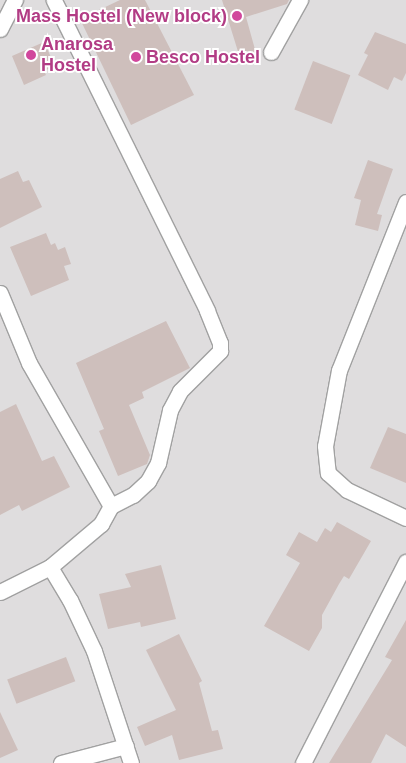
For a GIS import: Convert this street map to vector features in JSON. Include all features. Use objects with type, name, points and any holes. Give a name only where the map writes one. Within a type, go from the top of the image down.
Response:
[{"type":"street","points":[[0,29],[15,0]]},
{"type":"street","points":[[0,592],[50,567],[101,524],[111,506],[133,495],[148,481],[158,463],[170,410],[180,391],[216,358],[220,343],[208,310],[54,0]]},
{"type":"street","points":[[271,52],[300,0]]},
{"type":"street","points":[[406,202],[338,370],[325,446],[328,473],[341,484],[406,518]]},
{"type":"street","points":[[0,293],[29,363],[111,506]]},
{"type":"street","points":[[303,763],[406,562]]},
{"type":"street","points":[[50,567],[70,600],[94,651],[131,763]]},
{"type":"street","points":[[61,763],[126,746]]},
{"type":"shaded area","points":[[0,0],[406,0],[406,763],[0,763]]},
{"type":"building","name":"Besco Hostel","points":[[120,0],[145,0],[194,95],[131,125],[80,19]]},
{"type":"building","points":[[222,0],[289,0],[287,4],[246,17],[256,53],[240,58]]},
{"type":"building","points":[[375,32],[406,44],[406,73],[402,81],[394,77],[388,90],[358,75],[368,55],[364,53]]},
{"type":"building","points":[[44,42],[55,66],[44,71],[46,75],[24,85],[12,56]]},
{"type":"building","points":[[313,61],[350,75],[332,124],[294,110]]},
{"type":"building","points":[[368,160],[393,169],[377,214],[382,215],[378,231],[355,225],[361,200],[354,198]]},
{"type":"building","points":[[18,171],[23,182],[29,180],[42,207],[0,228],[0,179]]},
{"type":"building","points":[[46,233],[51,245],[55,243],[58,250],[65,247],[71,264],[64,266],[69,280],[31,296],[10,247]]},
{"type":"building","points":[[166,321],[190,368],[142,392],[144,398],[129,405],[150,455],[147,464],[118,476],[99,431],[104,429],[76,363]]},
{"type":"building","points":[[16,404],[42,461],[54,456],[70,487],[22,511],[19,505],[0,515],[0,412]]},
{"type":"building","points":[[388,427],[406,434],[406,483],[370,468]]},
{"type":"building","points":[[337,522],[371,541],[349,579],[344,576],[339,584],[322,615],[322,628],[309,651],[264,626],[300,563],[286,555],[299,532],[317,542],[325,528],[331,532]]},
{"type":"building","points":[[161,565],[176,619],[141,627],[140,622],[108,629],[99,594],[131,587],[125,574]]},
{"type":"building","points":[[406,620],[406,747],[386,734],[371,763],[329,763],[392,660],[385,657]]},
{"type":"building","points":[[179,634],[202,681],[199,683],[212,731],[218,730],[223,749],[179,760],[172,735],[145,746],[137,727],[176,710],[146,650]]},
{"type":"building","points":[[66,657],[75,681],[17,704],[7,680]]},
{"type":"building","points":[[0,712],[18,750],[0,758]]},
{"type":"place","name":"Mass Hostel (New block)","points":[[237,16]]},
{"type":"place","name":"Anarosa Hostel","points":[[31,55]]},
{"type":"place","name":"Besco Hostel","points":[[136,57]]}]
